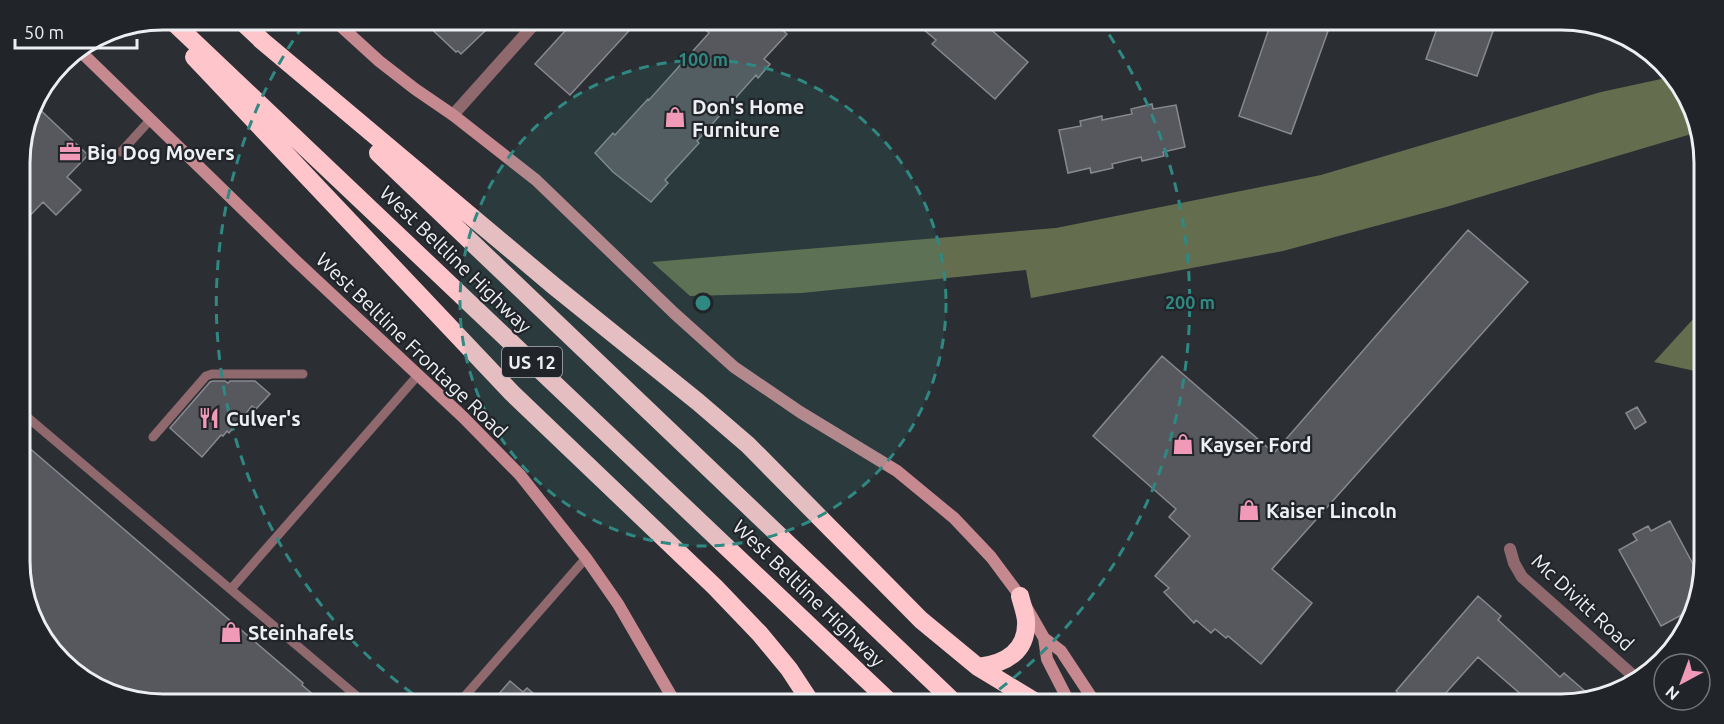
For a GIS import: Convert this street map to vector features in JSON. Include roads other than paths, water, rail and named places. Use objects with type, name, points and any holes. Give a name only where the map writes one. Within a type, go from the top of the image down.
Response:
[{"type":"highway","points":[[169,30],[477,357],[760,634],[789,669],[805,694]]},
{"type":"highway","name":"West Beltline Highway","points":[[182,30],[881,694]]},
{"type":"highway","name":"West Beltline Highway","points":[[251,30],[946,694]]},
{"type":"highway","points":[[260,39],[554,286],[748,445],[921,620],[978,667],[1023,694]]},
{"type":"highway","points":[[978,667],[1009,660],[1021,643],[1026,620],[1020,597]]},
{"type":"street","points":[[345,30],[379,61],[536,180],[674,313],[734,367],[800,412],[897,471],[936,501],[978,542],[1020,597],[1044,638],[1047,659],[1065,694]]},
{"type":"street","points":[[453,115],[529,30]]},
{"type":"street","name":"West Beltline Frontage Road","points":[[85,55],[295,260],[463,417],[520,476],[586,558],[618,604],[670,694]]},
{"type":"street","name":"Mc Divitt Road","points":[[1510,549],[1514,563],[1522,577],[1631,674]]},
{"type":"street","points":[[1044,638],[1061,651],[1089,694]]},
{"type":"lane","points":[[121,152],[151,119]]},
{"type":"lane","points":[[153,437],[206,376],[212,374],[303,374]]},
{"type":"lane","points":[[231,590],[418,374]]},
{"type":"lane","points":[[30,419],[354,694]]},
{"type":"lane","points":[[467,694],[586,558]]},
{"type":"place","name":"Don's Home Furniture","points":[[675,117]]},
{"type":"place","name":"Big Dog Movers","points":[[70,152]]},
{"type":"place","name":"Culver's","points":[[209,418]]},
{"type":"place","name":"Kayser Ford","points":[[1183,444]]},
{"type":"place","name":"Kaiser Lincoln","points":[[1249,510]]},
{"type":"place","name":"Steinhafels","points":[[231,632]]}]
